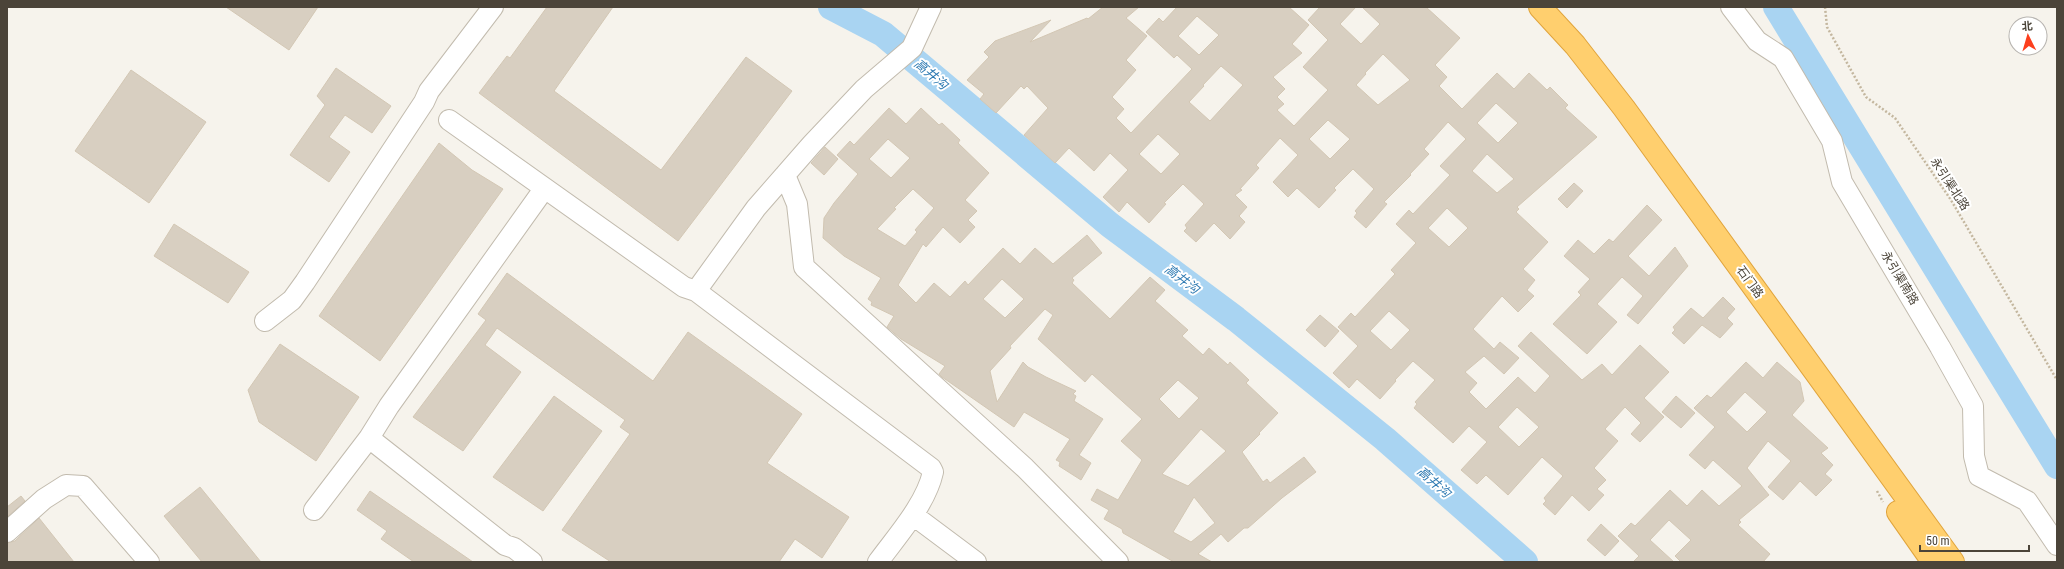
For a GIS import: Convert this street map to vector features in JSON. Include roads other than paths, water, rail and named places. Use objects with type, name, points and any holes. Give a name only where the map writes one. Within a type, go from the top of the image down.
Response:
[{"type":"highway","name":"石门路","points":[[1523,7],[1562,49],[1605,103],[1785,350],[1933,562]]},
{"type":"highway","name":"石门路","points":[[1540,7],[1575,45],[1624,108],[1953,562]]},
{"type":"street","points":[[265,321],[292,300],[424,102],[429,91],[493,7]]},
{"type":"street","name":"永引渠南路","points":[[1731,7],[1757,41],[1783,58],[1832,141],[1842,182],[1940,347],[1973,406],[1974,456],[1979,476],[2027,501],[2057,545]]},
{"type":"street","points":[[696,291],[756,208],[785,175],[864,89],[912,48],[928,14]]},
{"type":"street","points":[[449,120],[544,189],[684,287],[696,291],[931,468],[933,472],[931,481],[913,515],[878,562]]},
{"type":"street","points":[[785,175],[797,204],[804,267],[1025,468],[1118,562]]},
{"type":"street","points":[[314,510],[369,438],[389,406],[544,189]]},
{"type":"street","points":[[369,438],[505,545],[514,548],[532,562]]},
{"type":"street","points":[[7,532],[44,499],[66,485],[83,486],[149,562]]},
{"type":"street","points":[[913,515],[976,562]]},
{"type":"waterway","name":"高井沟","points":[[831,7],[883,34],[1110,225],[1236,319],[1385,439],[1525,562]]},
{"type":"waterway","points":[[1776,7],[2057,466]]}]
